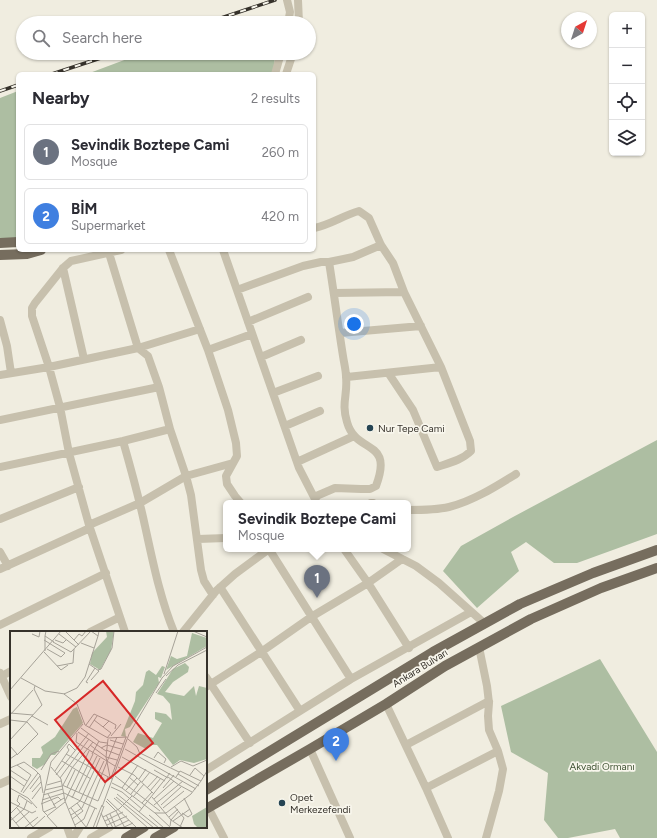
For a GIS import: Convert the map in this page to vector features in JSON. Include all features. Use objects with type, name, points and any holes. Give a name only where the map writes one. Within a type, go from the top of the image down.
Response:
[{"type":"main road","points":[[0,243],[16,242]]},
{"type":"main road","points":[[0,255],[11,256],[34,252]]},
{"type":"main road","name":"Ankara Bulvarı","points":[[207,789],[433,652],[484,623],[520,604],[657,550]]},
{"type":"main road","name":"Ankara Bulvarı","points":[[207,808],[386,704],[445,666],[531,619],[601,588],[657,568]]},
{"type":"main road","points":[[126,838],[142,828]]},
{"type":"main road","points":[[155,838],[172,828]]},
{"type":"street","points":[[287,0],[290,12],[289,16]]},
{"type":"street","points":[[298,0],[299,16]]},
{"type":"street","points":[[276,72],[279,60]]},
{"type":"street","points":[[287,72],[291,60]]},
{"type":"street","points":[[316,228],[359,211],[369,218],[381,245],[393,263],[404,292],[441,367],[462,418],[470,441],[471,451],[454,462],[437,466],[413,410],[389,374]]},
{"type":"street","points":[[237,290],[303,266],[353,257],[381,245]]},
{"type":"street","points":[[113,252],[71,261],[63,268],[35,302],[32,308],[32,316],[49,367],[60,407],[69,453],[90,526],[125,631]]},
{"type":"street","points":[[170,252],[208,350],[228,410],[236,443],[237,456],[226,476],[227,484],[238,500]]},
{"type":"street","points":[[225,252],[297,462],[315,500],[335,488],[370,489],[376,486],[380,474],[381,459],[377,452],[354,436],[347,424],[344,409],[347,378],[329,262]]},
{"type":"street","points":[[109,253],[138,348],[148,356],[159,387],[170,429],[191,495],[201,570],[204,581],[213,595]]},
{"type":"street","points":[[63,268],[84,360]]},
{"type":"street","points":[[334,293],[404,292]]},
{"type":"street","points":[[248,322],[308,297]]},
{"type":"street","points":[[0,320],[7,346],[11,373]]},
{"type":"street","points":[[340,333],[421,326]]},
{"type":"street","points":[[0,375],[49,367],[138,348],[200,329]]},
{"type":"street","points":[[208,350],[252,334]]},
{"type":"street","points":[[261,357],[301,340]]},
{"type":"street","points":[[347,378],[441,367]]},
{"type":"street","points":[[273,393],[318,376]]},
{"type":"street","points":[[0,420],[159,387]]},
{"type":"street","points":[[285,426],[320,411]]},
{"type":"street","points":[[0,467],[123,441],[170,429]]},
{"type":"street","points":[[297,462],[354,436]]},
{"type":"street","points":[[123,441],[140,503],[166,614],[174,631]]},
{"type":"street","points":[[0,552],[4,567],[140,503],[186,476],[233,463]]},
{"type":"street","points":[[411,510],[448,507],[480,495],[498,486],[516,474]]},
{"type":"street","points":[[0,519],[79,486]]},
{"type":"street","points":[[198,539],[223,538]]},
{"type":"street","points":[[184,631],[220,587],[265,552]]},
{"type":"street","points":[[271,552],[351,679]]},
{"type":"street","points":[[346,552],[368,583],[409,648]]},
{"type":"street","points":[[389,552],[416,566],[439,583],[484,623]]},
{"type":"street","points":[[250,743],[208,682],[262,652],[311,617],[368,583],[402,559]]},
{"type":"street","points":[[0,625],[106,573]]},
{"type":"street","points":[[220,587],[300,711]]},
{"type":"street","points":[[207,769],[351,679],[409,648],[471,612]]},
{"type":"street","points":[[92,631],[120,617]]},
{"type":"street","points":[[479,647],[489,701],[489,730],[498,751],[503,769],[487,837]]},
{"type":"street","points":[[10,671],[0,675],[10,695]]},
{"type":"street","points":[[406,745],[489,701]]},
{"type":"street","points":[[386,704],[448,838]]},
{"type":"street","points":[[0,724],[10,719]]},
{"type":"street","points":[[310,749],[350,838]]},
{"type":"street","points":[[426,788],[498,751]]},
{"type":"street","points":[[0,784],[10,779]]},
{"type":"street","points":[[207,808],[224,838]]},
{"type":"street","points":[[30,838],[48,828]]},
{"type":"street","points":[[67,828],[72,838],[79,828]]},
{"type":"street","points":[[91,838],[108,828]]},
{"type":"green space","points":[[124,60],[275,60],[274,72],[92,72]]},
{"type":"green space","points":[[16,92],[16,239],[0,241],[0,98]]},
{"type":"green space","points":[[657,440],[657,534],[577,563],[554,563],[526,542],[511,552],[519,571],[477,608],[443,571],[461,546]]},
{"type":"green space","name":"Akvadi Ormanı","points":[[600,659],[657,752],[657,838],[620,838],[615,829],[568,838],[558,838],[544,820],[548,773],[511,752],[501,706]]},
{"type":"railway","points":[[227,16],[275,0]]},
{"type":"railway","points":[[58,72],[95,60]]},
{"type":"railway","points":[[0,91],[16,86]]},
{"type":"place","name":"Nur Tepe Cami","points":[[370,428]]},
{"type":"place","name":"Sevindik Boztepe Cami","points":[[317,598]]},
{"type":"place","name":"BİM","points":[[336,761]]},
{"type":"place","name":"Opet Merkezefendi","points":[[282,803]]}]
